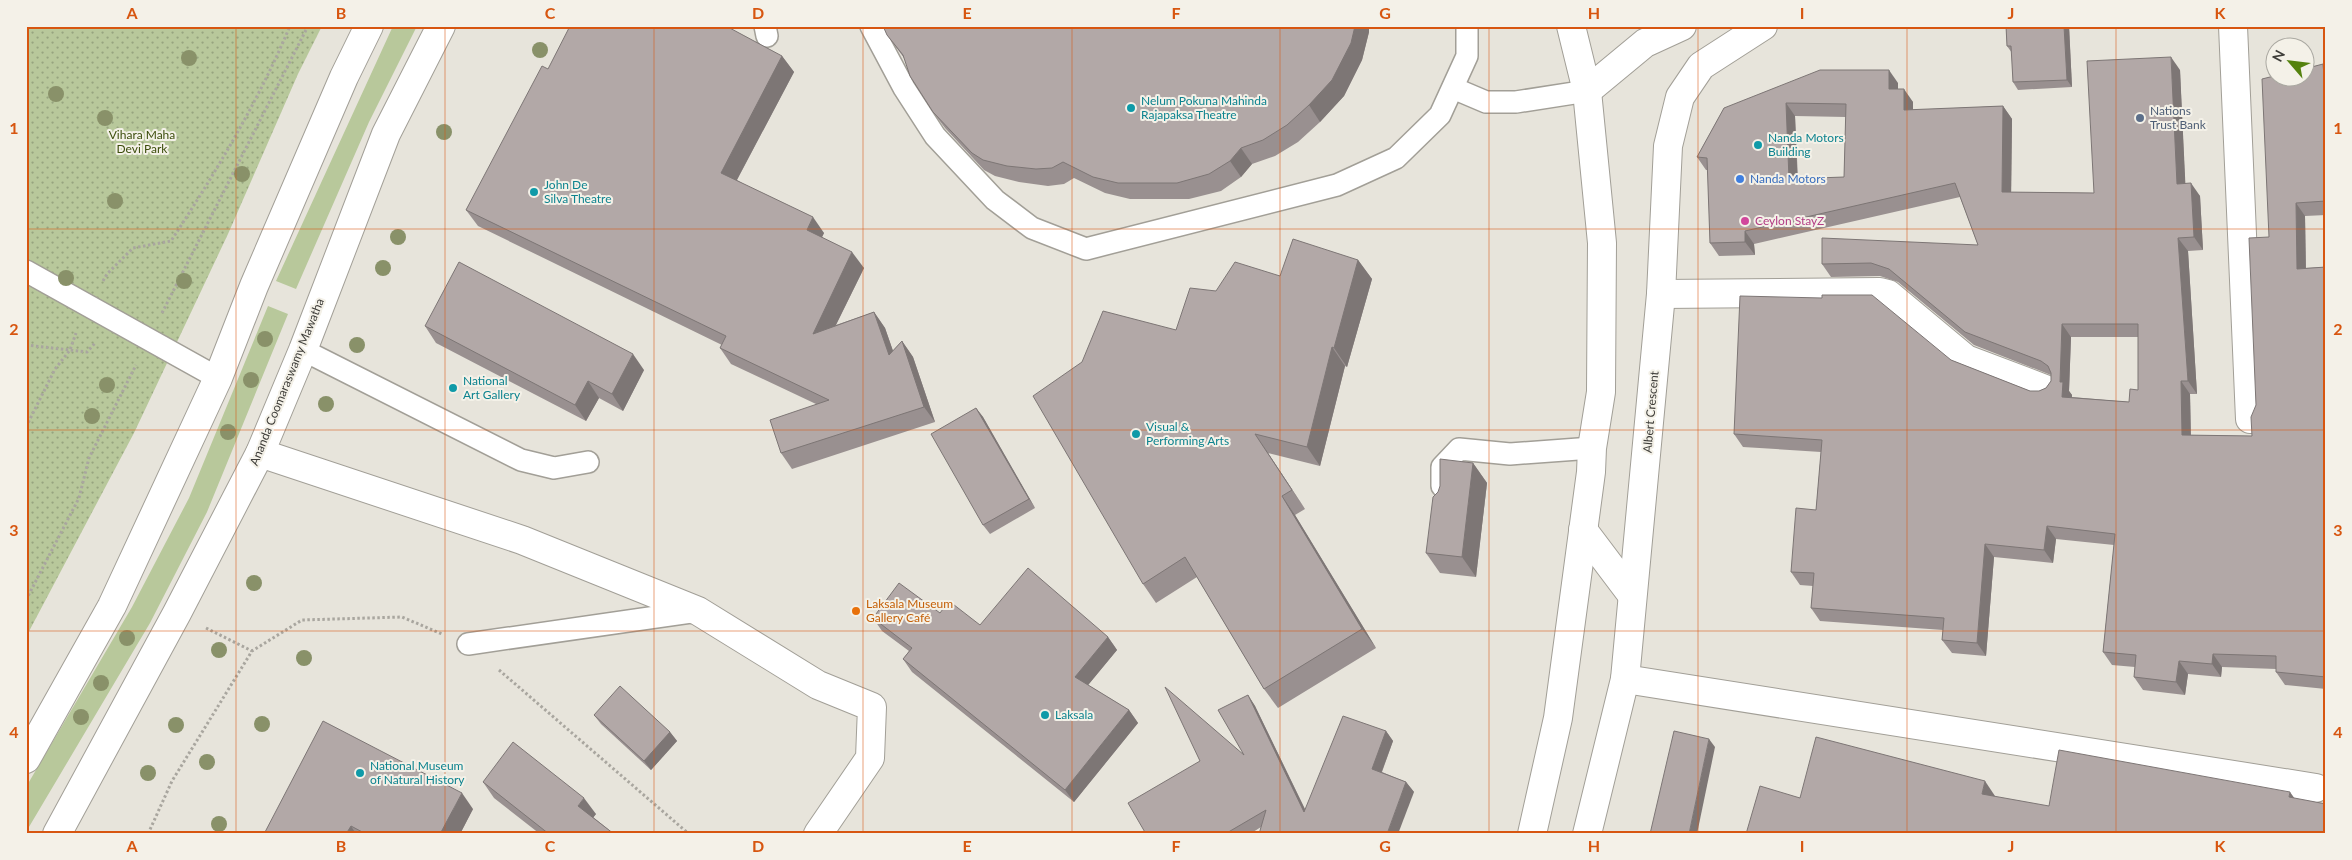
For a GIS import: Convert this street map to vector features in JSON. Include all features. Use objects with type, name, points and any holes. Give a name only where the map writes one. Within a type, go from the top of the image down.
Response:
[{"type":"main road","points":[[26,759],[112,606],[218,378],[269,249],[344,77],[369,26]]},
{"type":"main road","name":"Ananda Coomaraswamy Mawatha","points":[[57,834],[177,613],[260,453],[303,350],[386,134],[441,26]]},
{"type":"main road","points":[[1532,834],[1558,718],[1592,448],[1601,392],[1602,243],[1587,92],[1571,26]]},
{"type":"main road","points":[[1587,92],[1645,44],[1682,26]]},
{"type":"main road","name":"Albert Crescent","points":[[1587,834],[1625,678],[1662,294],[1668,146],[1680,97],[1701,66],[1763,26]]},
{"type":"main road","points":[[2233,26],[2250,419]]},
{"type":"main road","points":[[1662,294],[1880,292],[1888,294],[1966,360],[2045,389]]},
{"type":"main road","points":[[260,453],[522,540],[698,611],[818,684],[872,707],[870,758],[818,834]]},
{"type":"main road","points":[[1583,530],[1632,595]]},
{"type":"main road","points":[[1625,678],[2316,788]]},
{"type":"lane","points":[[871,26],[904,88],[935,136],[995,200],[1032,228],[1086,249],[1337,184],[1396,158],[1440,115],[1467,56],[1467,26]]},
{"type":"lane","points":[[1452,88],[1486,102],[1516,102],[1587,92]]},
{"type":"lane","points":[[26,272],[218,378]]},
{"type":"lane","points":[[303,350],[521,460],[554,468],[588,462]]},
{"type":"lane","points":[[1442,506],[1442,467],[1459,449],[1510,454],[1592,448]]},
{"type":"lane","points":[[468,644],[698,611]]},
{"type":"path","points":[[26,427],[55,369],[70,350],[89,306],[108,274],[133,248],[172,241],[216,172],[244,122],[290,26]]},
{"type":"path","points":[[26,344],[87,352],[114,320]]},
{"type":"path","points":[[177,613],[252,651]]},
{"type":"path","points":[[148,834],[172,781],[252,651],[302,620],[402,617],[468,644],[689,834]]},
{"type":"green space","name":"Vihara Maha Devi Park","points":[[26,26],[322,26],[298,74],[228,234],[134,433],[26,637]]},
{"type":"green space","points":[[393,26],[417,26],[369,122],[296,289],[276,281]]},
{"type":"green space","points":[[268,306],[288,314],[207,512],[150,623],[26,832],[26,787],[132,607],[189,498]]},
{"type":"building","points":[[570,26],[726,26],[782,56],[721,173],[813,217],[807,230],[852,252],[813,334],[874,312],[889,355],[902,341],[924,407],[781,453],[770,420],[829,400],[720,348],[726,336],[466,210],[542,66],[548,69]]},
{"type":"building","name":"Nelum Pokuna Mahinda Rajapaksa Theatre","points":[[883,26],[1355,26],[1351,43],[1332,80],[1287,125],[1263,140],[1241,148],[1230,161],[1209,174],[1177,183],[1118,183],[1093,177],[1063,162],[1052,168],[1036,169],[1007,166],[983,160],[972,153],[933,112],[910,76],[903,55],[887,35]]},
{"type":"building","points":[[2006,26],[2064,26],[2067,80],[2013,82],[2011,46],[2007,46]]},
{"type":"building","points":[[2171,57],[2177,184],[2191,183],[2194,237],[2178,238],[2188,381],[2181,381],[2182,435],[2252,436],[2251,417],[2256,405],[2249,238],[2269,237],[2262,79],[2264,78],[2264,88],[2314,88],[2314,66],[2323,64],[2324,75],[2326,74],[2326,201],[2296,203],[2297,269],[2326,267],[2326,677],[2276,672],[2276,656],[2213,654],[2212,664],[2179,661],[2176,682],[2134,677],[2136,655],[2103,652],[2115,534],[2047,526],[2044,550],[1985,544],[1977,643],[1942,640],[1944,618],[1811,608],[1814,573],[1791,572],[1796,508],[1816,510],[1822,440],[1734,434],[1740,296],[1822,298],[1822,295],[1872,295],[1951,360],[2030,391],[2039,391],[2046,388],[2051,381],[2051,373],[2048,366],[2041,361],[1965,332],[1889,269],[1871,263],[1822,264],[1822,238],[1978,245],[1955,183],[1745,231],[1745,242],[1710,243],[1707,158],[1697,157],[1724,108],[1820,70],[1889,70],[1889,89],[1904,89],[1904,110],[2003,106],[2002,192],[2094,193],[2087,61]],"holes":[[[1786,103],[1846,104],[1844,177],[1789,179]],[[2062,324],[2138,324],[2138,390],[2130,389],[2129,402],[2062,397],[2063,382],[2060,382]]]},
{"type":"building","points":[[1293,239],[1358,260],[1334,348],[1332,347],[1307,447],[1255,434],[1292,490],[1282,496],[1362,629],[1264,689],[1185,557],[1143,584],[1033,396],[1082,362],[1103,311],[1176,330],[1190,288],[1216,291],[1235,262],[1280,276]]},
{"type":"building","points":[[459,262],[633,354],[612,394],[588,381],[575,405],[425,326]]},
{"type":"building","points":[[976,408],[1029,499],[983,525],[931,434]]},
{"type":"building","points":[[1440,459],[1473,463],[1462,557],[1426,553],[1433,497],[1438,492],[1440,486]]},
{"type":"building","points":[[1028,568],[1108,637],[1075,677],[1129,710],[1065,790],[903,659],[912,648],[873,618],[899,583],[940,613],[949,601],[980,625]]},
{"type":"building","points":[[620,686],[670,732],[644,761],[594,715]]},
{"type":"building","points":[[1165,687],[1244,755],[1218,710],[1248,695],[1304,812],[1343,716],[1386,731],[1372,769],[1406,782],[1387,834],[1259,834],[1266,810],[1225,834],[1146,834],[1128,803],[1200,761]]},
{"type":"building","name":"National Museum of Natural History","points":[[323,721],[462,793],[440,834],[366,834],[351,826],[346,834],[264,834]]},
{"type":"building","points":[[1674,731],[1709,739],[1689,834],[1650,834]]},
{"type":"building","points":[[1816,737],[1985,781],[1982,794],[2049,806],[2059,750],[2290,792],[2289,797],[2326,804],[2326,834],[1746,834],[1760,786],[1800,798]]},
{"type":"building","points":[[513,742],[584,798],[578,806],[614,834],[549,834],[483,782]]},
{"type":"place","name":"Nelum Pokuna Mahinda Rajapaksa Theatre","points":[[1131,108]]},
{"type":"place","name":"Nations Trust Bank","points":[[2140,118]]},
{"type":"place","name":"Nanda Motors Building","points":[[1758,145]]},
{"type":"place","name":"Nanda Motors","points":[[1740,179]]},
{"type":"place","name":"John De Silva Theatre","points":[[534,192]]},
{"type":"place","name":"Ceylon StayZ","points":[[1745,221]]},
{"type":"place","name":"National Art Gallery","points":[[453,388]]},
{"type":"place","name":"Visual & Performing Arts","points":[[1136,434]]},
{"type":"place","name":"Laksala Museum Gallery Café","points":[[856,611]]},
{"type":"place","name":"Laksala","points":[[1045,715]]},
{"type":"place","name":"National Museum of Natural History","points":[[360,773]]}]
